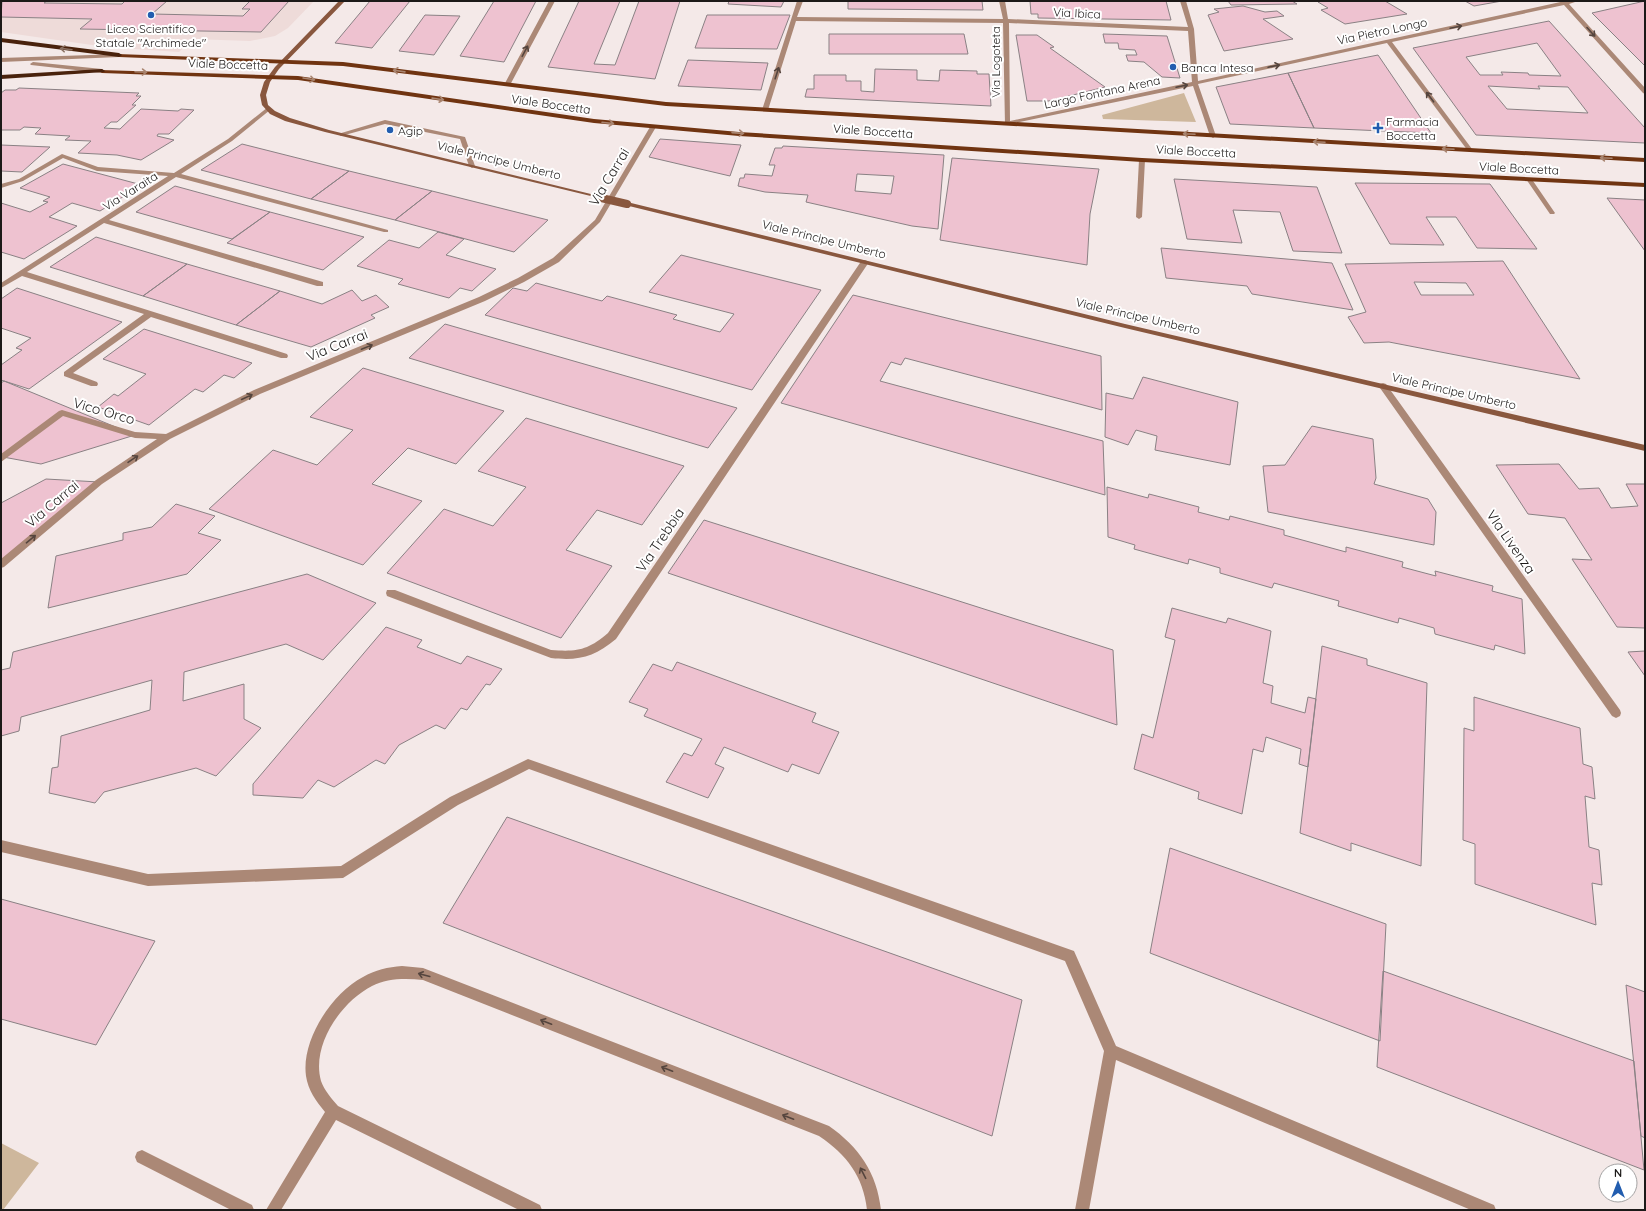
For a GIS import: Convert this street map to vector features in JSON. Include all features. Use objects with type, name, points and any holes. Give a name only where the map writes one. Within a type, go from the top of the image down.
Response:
[{"type":"highway","points":[[1,40],[119,55]]},
{"type":"highway","points":[[1,77],[102,71]]},
{"type":"main road","points":[[268,109],[264,104],[263,98],[267,83],[271,76],[284,60],[342,1]]},
{"type":"main road","name":"Viale Boccetta","points":[[119,55],[284,60],[343,64],[507,86],[666,104],[1645,160]]},
{"type":"main road","name":"Viale Boccetta","points":[[102,71],[298,78],[594,121],[653,127],[1142,160],[1645,185]]},
{"type":"main road","name":"Viale Principe Umberto","points":[[268,109],[291,120],[341,134],[865,262],[1645,448]]},
{"type":"street","points":[[507,86],[552,1]]},
{"type":"street","points":[[765,110],[800,1]]},
{"type":"street","name":"Via Logoteta","points":[[1002,1],[1006,21],[1007,124]]},
{"type":"street","points":[[1183,1],[1191,29],[1195,83],[1213,136]]},
{"type":"street","name":"Via Pietro Longo","points":[[1195,83],[1575,1]]},
{"type":"street","points":[[1566,3],[1645,92]]},
{"type":"street","name":"Via Ibica","points":[[795,20],[1006,21],[1191,29]]},
{"type":"street","points":[[1388,42],[1470,150]]},
{"type":"street","points":[[1,60],[119,55]]},
{"type":"street","points":[[1,60],[102,71]]},
{"type":"street","name":"Largo Fontana Arena","points":[[1007,124],[1195,83]]},
{"type":"street","name":"Via Varaita","points":[[1,286],[230,140],[268,109]]},
{"type":"street","points":[[341,134],[385,122],[463,138],[472,166]]},
{"type":"street","name":"Via Carrai","points":[[1,564],[99,482],[167,437],[257,392],[463,307],[540,270],[570,248],[598,221],[653,127]]},
{"type":"street","points":[[1,186],[21,180],[62,156],[96,169],[176,175],[386,231]]},
{"type":"street","points":[[1139,217],[1142,160]]},
{"type":"street","points":[[1529,179],[1552,213]]},
{"type":"street","points":[[103,221],[320,284]]},
{"type":"street","name":"Via Trebbia","points":[[391,593],[551,654],[568,656],[582,655],[598,648],[612,636],[865,262]]},
{"type":"street","points":[[22,273],[284,356]]},
{"type":"street","points":[[94,384],[67,374],[150,314]]},
{"type":"street","name":"VIa Livenza","points":[[1383,386],[1616,713]]},
{"type":"street","name":"Vico Orco","points":[[1,459],[62,412],[135,434],[167,437]]},
{"type":"street","points":[[1,846],[148,880],[343,872],[454,801],[528,764],[1069,956],[1111,1051],[1082,1210]]},
{"type":"street","points":[[535,1210],[333,1111],[320,1095],[313,1074],[315,1050],[324,1026],[338,1004],[358,987],[379,976],[402,972],[423,974],[824,1131],[846,1147],[864,1173],[874,1204],[874,1210]]},
{"type":"street","points":[[1111,1051],[1489,1210]]},
{"type":"street","points":[[273,1210],[333,1111]]},
{"type":"street","points":[[142,1158],[247,1210]]},
{"type":"shaded area","name":"Liceo Scientifico Statale \"Archimede\"","points":[[1,1],[314,1],[288,28],[275,36],[250,41],[192,39],[179,52],[106,47],[1,32]]},
{"type":"shaded area","points":[[1184,93],[1196,122],[1103,119],[1102,115]]},
{"type":"shaded area","points":[[1,1143],[39,1163],[3,1210],[1,1210]]},
{"type":"building","points":[[2,1],[122,4],[125,1],[167,1],[152,14],[243,16],[250,9],[242,9],[250,1],[289,1],[261,32],[80,29],[92,19],[1,17]]},
{"type":"building","points":[[370,1],[410,1],[372,48],[335,43]]},
{"type":"building","points":[[494,1],[536,1],[504,62],[460,56]]},
{"type":"building","points":[[579,1],[620,1],[594,64],[615,65],[639,1],[680,1],[655,79],[548,67]]},
{"type":"building","points":[[729,1],[784,1],[781,7],[728,4]]},
{"type":"building","points":[[848,1],[982,1],[983,10],[848,9]]},
{"type":"building","points":[[1030,1],[1166,1],[1171,20],[1038,18],[1038,14],[1031,14]]},
{"type":"building","points":[[1228,1],[1292,1],[1297,4],[1231,5]]},
{"type":"building","points":[[1385,1],[1407,14],[1345,24],[1321,10],[1328,8],[1318,2]]},
{"type":"building","points":[[1465,1],[1502,1],[1474,6]]},
{"type":"building","points":[[1645,1],[1645,66],[1592,13]]},
{"type":"building","points":[[1243,6],[1265,12],[1277,11],[1284,16],[1263,19],[1293,39],[1224,51],[1208,15],[1219,12],[1214,9]]},
{"type":"building","points":[[425,15],[460,16],[434,55],[399,51]]},
{"type":"building","points":[[707,15],[790,15],[777,49],[695,48]]},
{"type":"building","points":[[1549,21],[1645,128],[1645,143],[1476,135],[1413,48]],"holes":[[[1537,43],[1561,76],[1501,72],[1503,75],[1480,75],[1466,57]],[[1488,86],[1540,89],[1538,86],[1568,87],[1588,113],[1507,109]]]},
{"type":"building","points":[[829,34],[964,34],[968,54],[829,54]]},
{"type":"building","points":[[1103,34],[1167,36],[1180,78],[1162,77],[1144,62],[1128,61],[1126,55],[1137,55],[1135,50],[1119,49],[1118,43],[1105,43]]},
{"type":"building","points":[[1016,35],[1037,35],[1054,47],[1050,48],[1105,87],[1049,101],[1027,101]]},
{"type":"building","points":[[1378,55],[1431,133],[1314,128],[1288,73]]},
{"type":"building","points":[[688,60],[768,63],[761,90],[678,86]]},
{"type":"building","points":[[875,69],[917,70],[917,80],[939,81],[940,70],[977,71],[977,74],[989,74],[991,106],[805,97],[807,89],[814,89],[814,75],[846,75],[846,81],[861,81],[861,91],[874,92]]},
{"type":"building","points":[[1288,73],[1314,128],[1230,124],[1216,87]]},
{"type":"building","points":[[19,88],[139,93],[136,96],[141,96],[132,105],[136,105],[117,122],[111,122],[104,128],[120,129],[141,109],[178,111],[181,109],[194,110],[169,134],[158,134],[157,136],[174,140],[141,160],[117,155],[78,153],[91,141],[65,140],[70,136],[35,134],[41,128],[24,127],[20,130],[1,130],[1,93],[5,90],[16,90]]},
{"type":"building","points":[[660,139],[741,145],[730,176],[649,157]]},
{"type":"building","points":[[242,144],[349,171],[311,199],[201,170]]},
{"type":"building","points":[[1,145],[50,147],[22,172],[1,171]]},
{"type":"building","points":[[783,146],[944,155],[938,229],[912,226],[806,202],[808,195],[765,192],[738,186],[740,178],[744,178],[745,174],[772,176],[775,165],[769,165],[775,148],[782,148]],"holes":[[[857,174],[894,176],[891,194],[855,191]]]},
{"type":"building","points":[[952,158],[1099,169],[1090,214],[1087,265],[940,240]]},
{"type":"building","points":[[63,164],[142,185],[100,211],[72,203],[49,217],[77,226],[24,259],[1,252],[1,203],[30,212],[48,202],[43,201],[50,197],[20,188]]},
{"type":"building","points":[[349,171],[432,191],[395,220],[311,199]]},
{"type":"building","points":[[1174,179],[1317,187],[1342,253],[1293,251],[1280,212],[1233,210],[1242,243],[1187,239]]},
{"type":"building","points":[[1355,183],[1490,184],[1537,249],[1477,248],[1456,217],[1426,217],[1444,245],[1390,244]]},
{"type":"building","points":[[175,186],[270,212],[232,239],[136,212]]},
{"type":"building","points":[[432,191],[548,220],[514,252],[395,220]]},
{"type":"building","points":[[1607,198],[1645,200],[1645,251]]},
{"type":"building","points":[[270,212],[364,237],[323,270],[227,243]]},
{"type":"building","points":[[438,232],[464,239],[446,255],[496,269],[472,291],[460,288],[449,298],[398,284],[403,279],[357,266],[389,240],[419,248]]},
{"type":"building","points":[[96,237],[187,264],[143,296],[50,267]]},
{"type":"building","points":[[1161,248],[1332,263],[1353,310],[1252,294],[1247,286],[1166,278]]},
{"type":"building","points":[[681,255],[821,290],[752,390],[485,315],[513,288],[527,291],[536,283],[602,301],[607,296],[677,315],[673,319],[720,332],[734,314],[649,292]]},
{"type":"building","points":[[1503,261],[1580,379],[1389,342],[1364,343],[1348,317],[1366,312],[1345,264]],"holes":[[[1414,282],[1466,283],[1474,295],[1421,295]]]},
{"type":"building","points":[[187,264],[280,291],[236,325],[143,296]]},
{"type":"building","points":[[17,288],[122,322],[29,389],[1,380],[1,365],[22,350],[16,348],[31,338],[1,328],[1,299]]},
{"type":"building","points":[[352,290],[362,301],[376,295],[389,307],[371,315],[375,318],[311,347],[236,325],[280,291],[322,304]]},
{"type":"building","points":[[853,295],[1101,356],[1102,410],[905,358],[901,365],[891,362],[880,381],[1103,441],[1105,495],[781,403]]},
{"type":"building","points":[[445,324],[737,408],[708,448],[409,358]]},
{"type":"building","points":[[144,329],[252,363],[234,378],[224,375],[203,392],[195,389],[149,425],[98,407],[114,394],[118,396],[146,374],[103,359]]},
{"type":"building","points":[[363,368],[504,411],[456,464],[408,448],[372,484],[422,501],[363,565],[209,509],[273,450],[317,465],[353,430],[310,417]]},
{"type":"building","points":[[1143,377],[1238,402],[1230,465],[1155,450],[1157,436],[1136,430],[1128,445],[1105,437],[1106,393],[1133,399]]},
{"type":"building","points":[[4,381],[135,435],[41,464],[3,457],[1,459],[1,383]]},
{"type":"building","points":[[526,418],[684,466],[642,525],[597,510],[566,550],[612,566],[561,638],[387,573],[444,509],[493,526],[526,487],[478,471]]},
{"type":"building","points":[[1312,426],[1373,439],[1376,478],[1374,484],[1428,499],[1436,512],[1434,545],[1268,512],[1263,466],[1285,465]]},
{"type":"building","points":[[1559,464],[1579,489],[1599,488],[1611,508],[1638,506],[1626,484],[1645,484],[1645,628],[1617,627],[1572,559],[1592,560],[1565,518],[1528,514],[1496,465]]},
{"type":"building","points":[[46,479],[99,482],[1,564],[1,503]]},
{"type":"building","points":[[1107,487],[1148,498],[1149,494],[1199,507],[1198,512],[1229,520],[1230,516],[1284,530],[1284,535],[1346,552],[1346,547],[1403,562],[1402,567],[1436,576],[1435,571],[1493,586],[1492,591],[1522,599],[1525,654],[1495,645],[1494,650],[1435,634],[1434,628],[1399,618],[1398,623],[1338,606],[1339,601],[1274,583],[1272,588],[1220,573],[1220,568],[1189,559],[1188,564],[1134,549],[1135,545],[1108,537]]},
{"type":"building","points":[[176,504],[215,516],[198,533],[221,540],[187,574],[48,608],[56,556],[123,540],[123,533],[152,527]]},
{"type":"building","points":[[704,520],[1113,650],[1117,725],[668,573]]},
{"type":"building","points":[[307,574],[376,603],[323,660],[286,644],[184,672],[183,701],[244,684],[244,719],[261,728],[216,776],[196,768],[104,792],[95,803],[49,793],[52,768],[58,767],[61,736],[150,710],[152,680],[21,717],[19,731],[1,736],[1,670],[10,668],[13,652]]},
{"type":"building","points":[[1172,608],[1226,623],[1228,618],[1271,631],[1263,683],[1273,686],[1271,703],[1305,713],[1308,697],[1316,699],[1308,767],[1299,764],[1301,749],[1266,737],[1263,752],[1253,749],[1242,814],[1198,799],[1199,792],[1134,769],[1142,734],[1153,738],[1175,640],[1165,637]]},
{"type":"building","points":[[386,627],[422,640],[417,647],[461,664],[467,656],[502,669],[490,685],[486,684],[467,710],[461,708],[445,729],[436,725],[399,745],[385,764],[376,760],[334,787],[318,780],[303,798],[253,795],[253,784]]},
{"type":"building","points":[[1322,646],[1367,659],[1367,665],[1427,683],[1421,866],[1351,843],[1351,851],[1300,833]]},
{"type":"building","points":[[1645,651],[1645,676],[1628,652]]},
{"type":"building","points":[[677,662],[816,713],[812,722],[839,732],[819,774],[792,764],[788,772],[724,747],[715,764],[724,768],[708,798],[666,782],[684,753],[692,756],[702,739],[644,716],[648,709],[629,702],[653,664],[672,671]]},
{"type":"building","points":[[1474,697],[1580,728],[1583,764],[1592,767],[1595,799],[1585,796],[1589,847],[1599,850],[1602,885],[1592,883],[1596,925],[1475,884],[1475,844],[1463,840],[1464,728],[1474,731]]},
{"type":"building","points":[[507,817],[1022,1000],[992,1136],[443,923]]},
{"type":"building","points":[[1170,848],[1386,924],[1380,1041],[1150,953]]},
{"type":"building","points":[[1,899],[155,941],[96,1045],[1,1019]]},
{"type":"building","points":[[1383,971],[1634,1061],[1644,1170],[1638,1168],[1638,1163],[1626,1163],[1377,1067]]},
{"type":"building","points":[[1626,985],[1645,992],[1645,1138],[1641,1136]]},
{"type":"place","name":"Liceo Scientifico Statale \"Archimede\"","points":[[151,15]]},
{"type":"place","name":"Banca Intesa","points":[[1173,67]]},
{"type":"place","name":"Farmacia Boccetta","points":[[1378,128]]},
{"type":"place","name":"Agip","points":[[390,130]]}]
